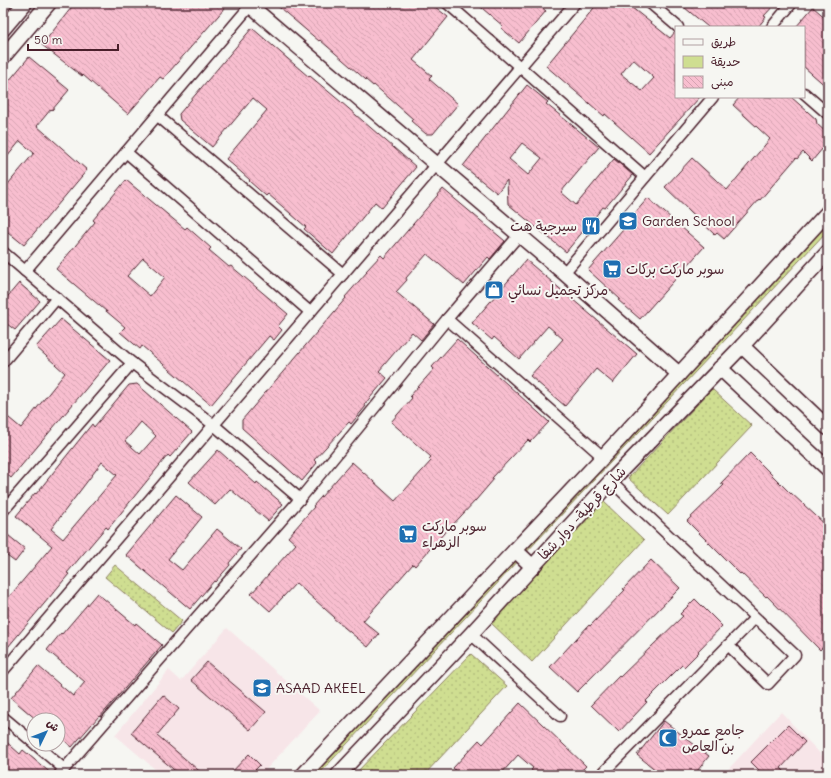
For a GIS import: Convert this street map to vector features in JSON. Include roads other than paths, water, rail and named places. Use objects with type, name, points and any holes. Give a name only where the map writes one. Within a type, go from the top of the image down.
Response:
[{"type":"main road","points":[[3,29],[25,3]]},
{"type":"main road","points":[[3,57],[49,3]]},
{"type":"main road","points":[[248,5],[564,273],[679,374]]},
{"type":"main road","points":[[303,775],[603,458],[828,212]]},
{"type":"main road","name":"شارع قرطبة- دوار شفا","points":[[338,775],[471,634],[611,481],[742,346],[828,252]]},
{"type":"main road","points":[[742,346],[828,428]]},
{"type":"main road","points":[[720,368],[828,469]]},
{"type":"main road","points":[[515,550],[533,567]]},
{"type":"street","points":[[447,3],[645,178]]},
{"type":"street","points":[[3,671],[574,3]]},
{"type":"street","points":[[650,3],[677,26]]},
{"type":"street","points":[[773,26],[792,3]]},
{"type":"street","points":[[25,271],[158,116],[248,5]]},
{"type":"street","points":[[805,94],[828,114]]},
{"type":"street","points":[[564,273],[712,98]]},
{"type":"street","points":[[158,116],[343,274]]},
{"type":"street","points":[[126,152],[310,312]]},
{"type":"street","points":[[43,752],[62,772],[300,499],[519,235]]},
{"type":"street","points":[[3,252],[132,363],[214,425],[300,499]]},
{"type":"street","points":[[3,362],[57,298]]},
{"type":"street","points":[[448,319],[603,458]]},
{"type":"street","points":[[3,511],[132,363]]},
{"type":"street","points":[[611,481],[795,656],[768,684],[728,645]]},
{"type":"street","points":[[603,774],[754,618]]},
{"type":"street","points":[[471,634],[560,716]]},
{"type":"street","points":[[3,717],[26,736]]},
{"type":"place","name":"Garden School","points":[[628,221]]},
{"type":"place","name":"سيرجية هت","points":[[591,226]]},
{"type":"place","name":"سوبر ماركت بركات","points":[[612,269]]},
{"type":"place","name":"مركز تجميل نسائي","points":[[494,290]]},
{"type":"place","name":"سوبر ماركت الزهراء","points":[[408,534]]},
{"type":"place","name":"ASAAD AKEEL","points":[[262,688]]},
{"type":"place","name":"جامع عمرو بن العاص","points":[[668,738]]}]
